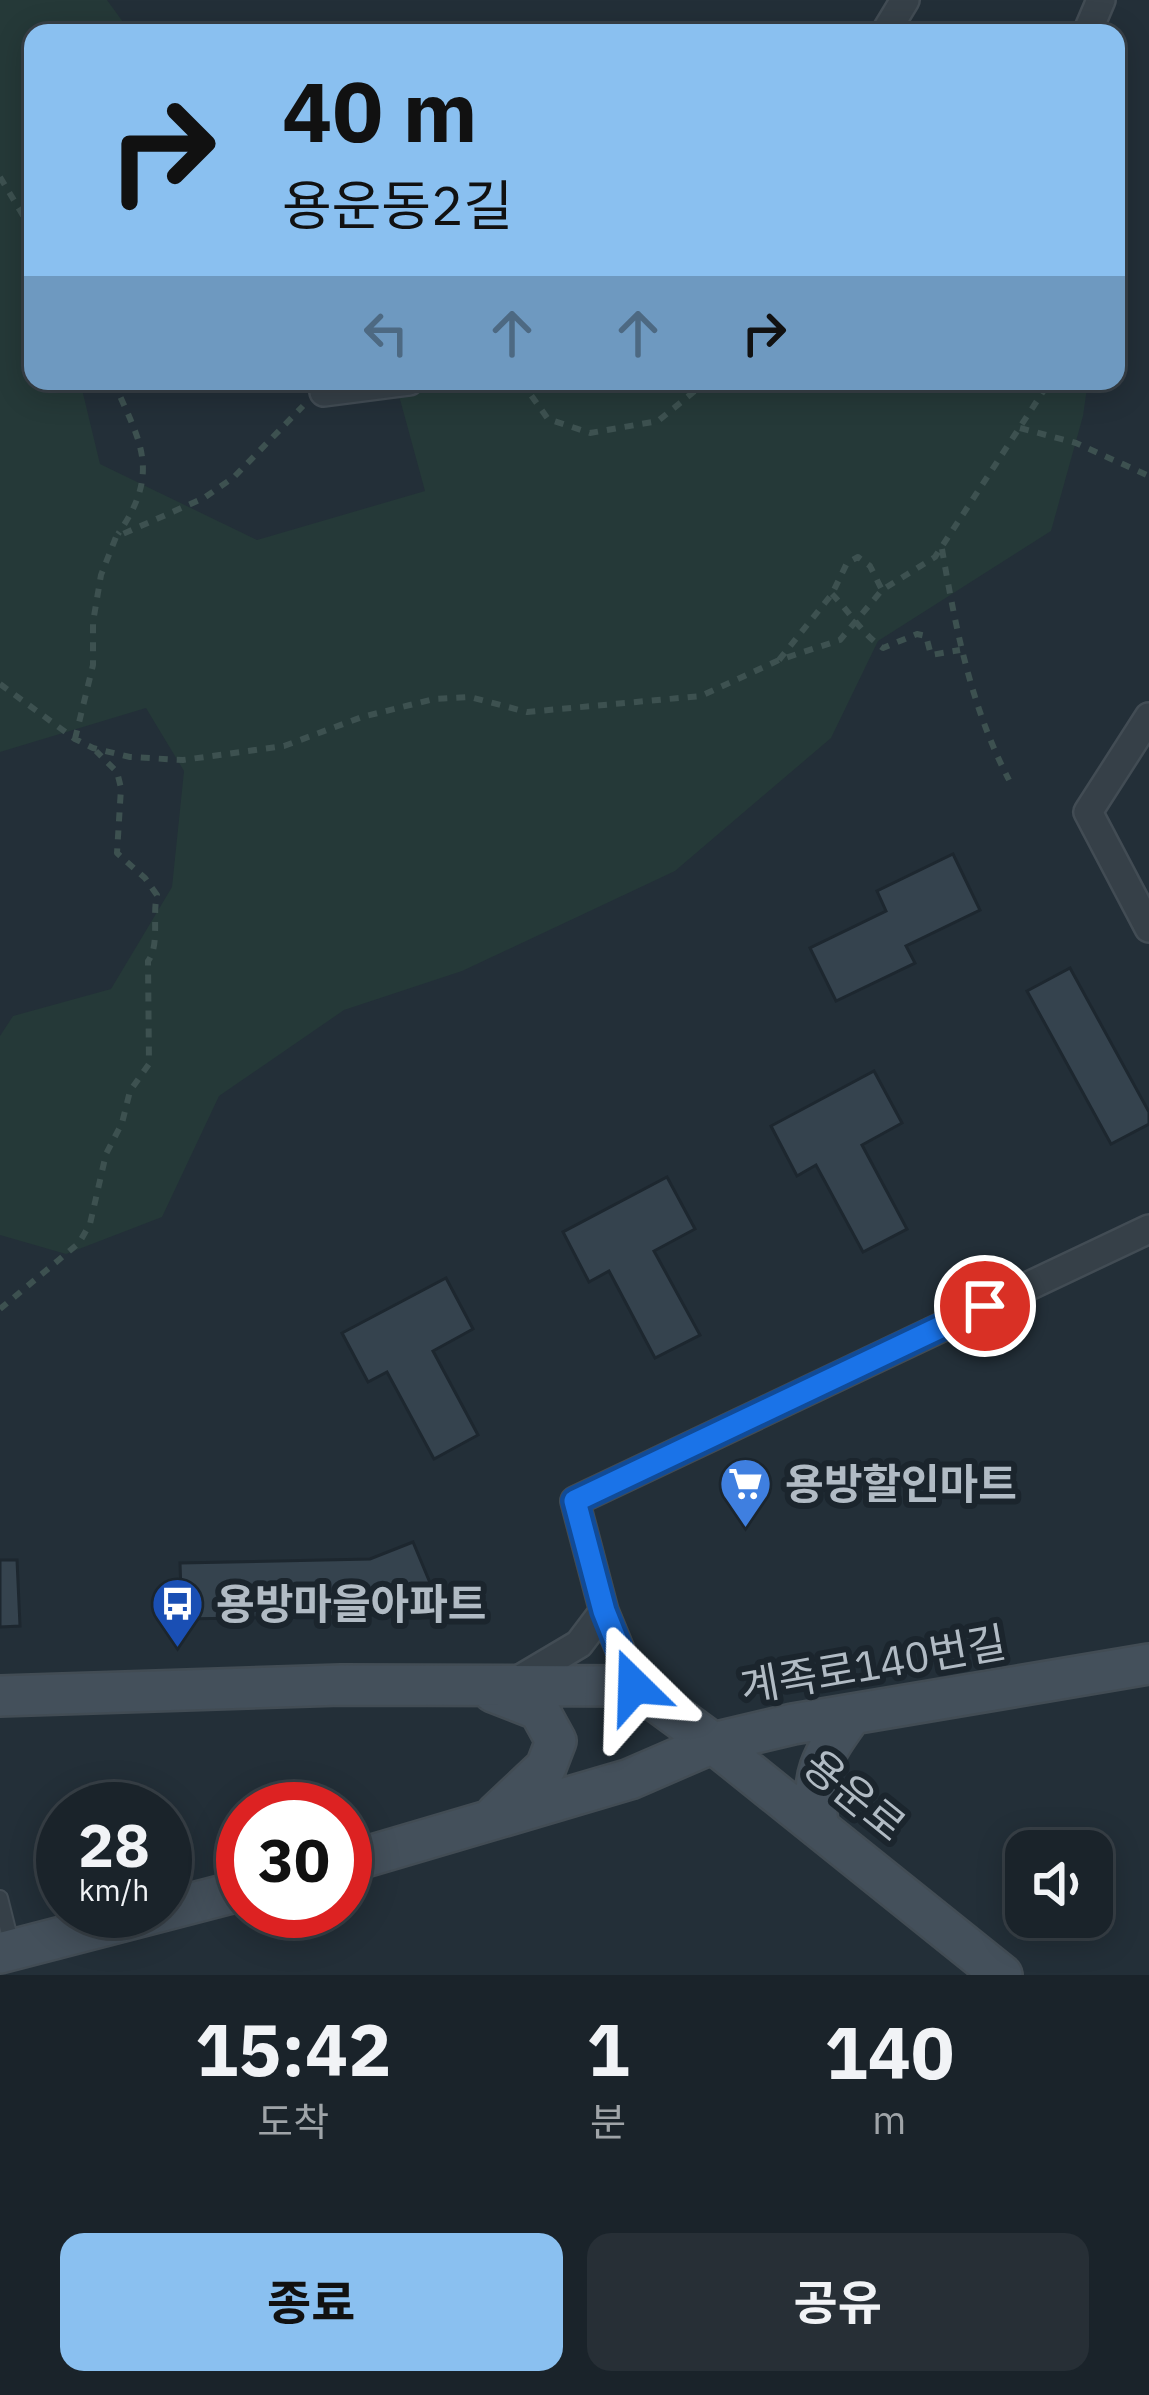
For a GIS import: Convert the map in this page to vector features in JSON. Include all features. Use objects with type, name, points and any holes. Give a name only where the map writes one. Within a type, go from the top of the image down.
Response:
[{"type":"main road","name":"계족로140번길","points":[[372,1855],[630,1778],[713,1743],[852,1714],[1149,1664]]},
{"type":"main road","points":[[488,1821],[546,1767],[556,1741],[539,1710],[492,1685]]},
{"type":"main road","points":[[0,1696],[634,1686]]},
{"type":"main road","name":"용운로","points":[[634,1686],[713,1743],[1002,1975]]},
{"type":"main road","points":[[819,1828],[812,1790],[828,1747],[852,1714]]},
{"type":"main road","points":[[7,1952],[216,1897]]},
{"type":"street","points":[[324,392],[339,390]]},
{"type":"street","points":[[1149,717],[1088,812],[1149,928]]},
{"type":"street","points":[[634,1686],[604,1611],[575,1501],[1149,1228]]},
{"type":"street","points":[[492,1685],[579,1644],[604,1611]]},
{"type":"lane","points":[[0,1898],[7,1952]]},
{"type":"path","points":[[0,177],[24,217]]},
{"type":"path","points":[[74,740],[93,665],[92,622],[101,575],[145,479],[139,439],[116,390]]},
{"type":"path","points":[[527,390],[548,419],[590,433],[658,421],[696,390]]},
{"type":"path","points":[[0,684],[74,740],[93,748],[130,757],[183,760],[284,746],[362,717],[434,698],[470,697],[527,712],[701,696],[778,660],[840,640],[882,590],[917,570],[942,548],[1044,390]]},
{"type":"path","points":[[116,537],[204,498],[234,477],[299,408],[324,392]]},
{"type":"path","points":[[1020,428],[1076,443],[1149,476]]},
{"type":"path","points":[[942,548],[960,650],[991,746],[1010,780]]},
{"type":"path","points":[[778,660],[832,594],[847,563],[858,556],[870,566],[882,590]]},
{"type":"path","points":[[832,594],[883,647],[917,634],[926,636],[931,655],[960,650]]},
{"type":"path","points":[[0,1309],[79,1243],[90,1224],[106,1154],[122,1124],[130,1090],[149,1064],[148,962],[154,953],[157,896],[117,853],[121,788],[116,772],[93,748]]},
{"type":"green space","points":[[0,0],[107,0],[124,24],[24,24],[24,390],[82,390],[100,464],[257,540],[425,491],[397,390],[1087,390],[1051,531],[878,641],[831,738],[675,871],[462,971],[344,1010],[219,1096],[162,1217],[66,1254],[0,1235],[0,1036],[13,1016],[111,989],[172,887],[184,771],[146,708],[0,752]]},
{"type":"building","points":[[953,854],[980,910],[906,946],[915,963],[836,1001],[810,948],[886,911],[877,891]]},
{"type":"building","points":[[1070,968],[1149,1112],[1149,1124],[1111,1144],[1027,991]]},
{"type":"building","points":[[874,1071],[902,1123],[862,1145],[907,1229],[863,1252],[816,1165],[797,1176],[771,1126]]},
{"type":"building","points":[[667,1177],[695,1229],[654,1251],[700,1335],[655,1358],[609,1271],[589,1282],[563,1232]]},
{"type":"building","points":[[446,1278],[473,1329],[433,1351],[478,1435],[434,1459],[387,1372],[368,1382],[342,1333]]},
{"type":"building","points":[[413,1542],[433,1590],[370,1616],[182,1619],[180,1563],[370,1559]]},
{"type":"building","points":[[0,1560],[17,1560],[20,1626],[0,1627]]},
{"type":"place","name":"용방할인마트","points":[[746,1529]]},
{"type":"place","name":"용방마을아파트","points":[[177,1649]]},
{"type":"route","points":[[634,1686],[604,1611],[575,1501],[985,1306]]}]
